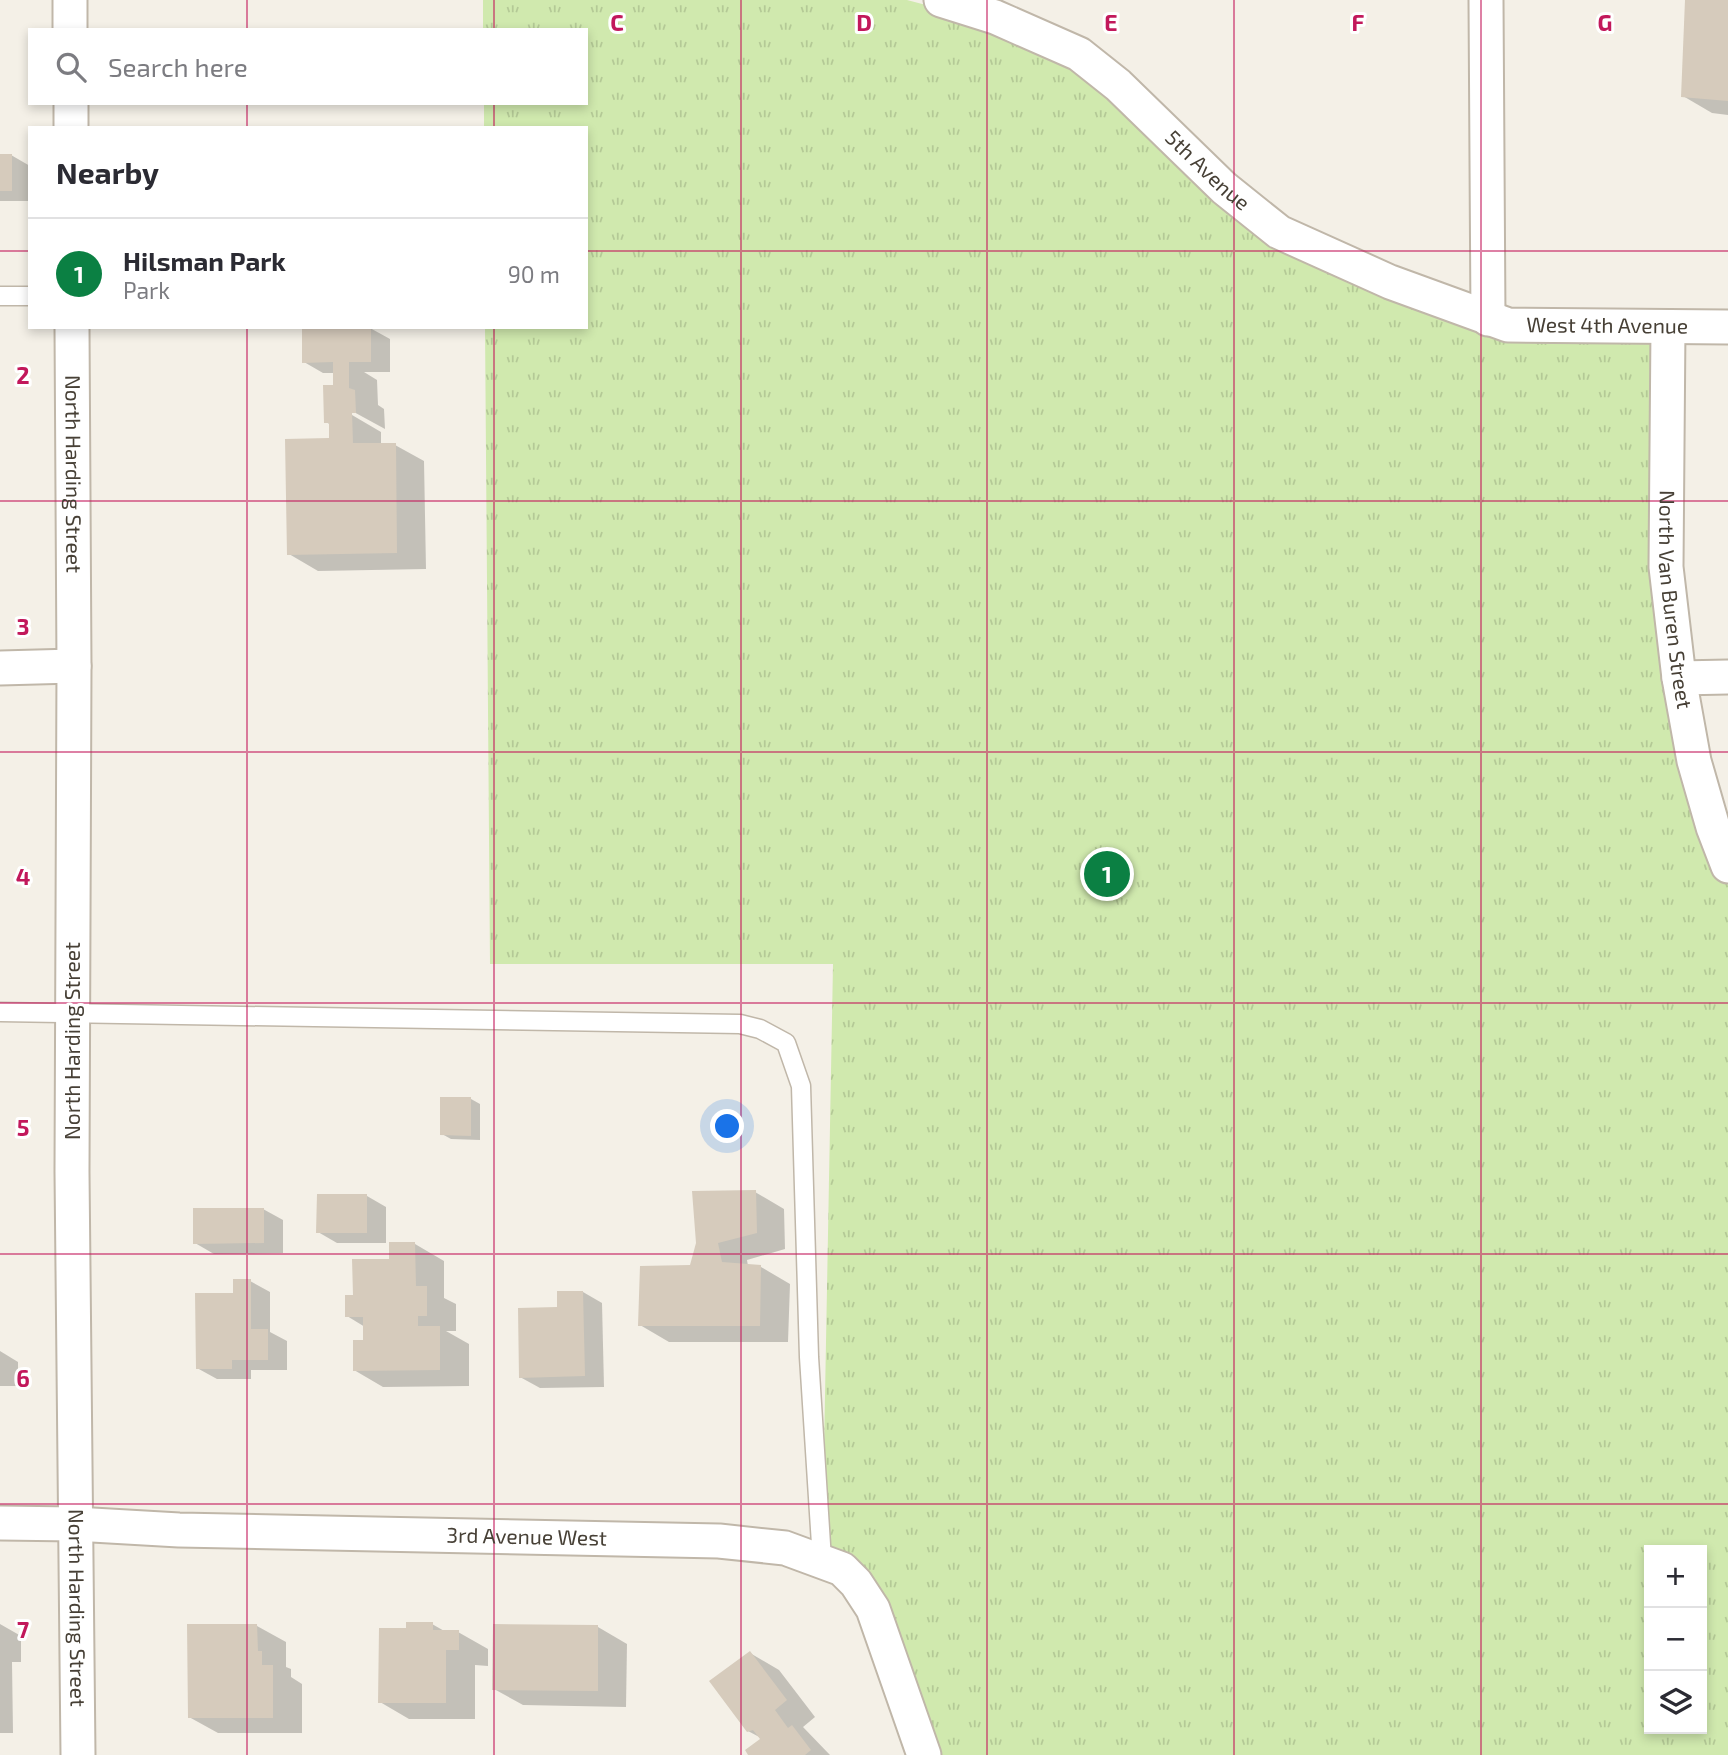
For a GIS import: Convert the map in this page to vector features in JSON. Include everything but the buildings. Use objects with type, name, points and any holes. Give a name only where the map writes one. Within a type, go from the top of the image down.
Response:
[{"type":"street","points":[[70,0],[70,28]]},
{"type":"street","name":"5th Avenue","points":[[941,0],[995,17],[1079,54],[1118,85],[1224,188],[1279,232],[1390,282],[1488,319]]},
{"type":"street","points":[[1486,0],[1488,319]]},
{"type":"street","points":[[71,105],[71,126]]},
{"type":"street","name":"West 4th Avenue","points":[[1488,319],[1508,325],[1728,327]]},
{"type":"street","name":"North Van Buren Street","points":[[1668,327],[1666,567],[1679,678],[1694,761],[1713,827],[1728,866]]},
{"type":"street","name":"North Harding Street","points":[[72,329],[78,1755]]},
{"type":"street","points":[[0,668],[75,666]]},
{"type":"street","points":[[1679,678],[1728,677]]},
{"type":"street","name":"3rd Avenue West","points":[[0,1523],[179,1530],[719,1541],[785,1548],[842,1569],[856,1583],[873,1609],[924,1755]]},
{"type":"lane","points":[[0,296],[28,296]]},
{"type":"lane","points":[[0,1012],[740,1024],[760,1029],[786,1043],[802,1086],[809,1357],[821,1560]]},
{"type":"green space","points":[[483,0],[907,0],[1076,63],[1220,195],[1508,334],[1662,334],[1658,571],[1719,863],[1728,885],[1728,1755],[927,1755],[875,1606],[822,1558],[833,964],[490,964],[485,329],[588,329],[588,126],[484,126],[484,105],[588,105],[588,28],[483,28]]},
{"type":"place","name":"Hilsman Park","points":[[1107,874]]}]
